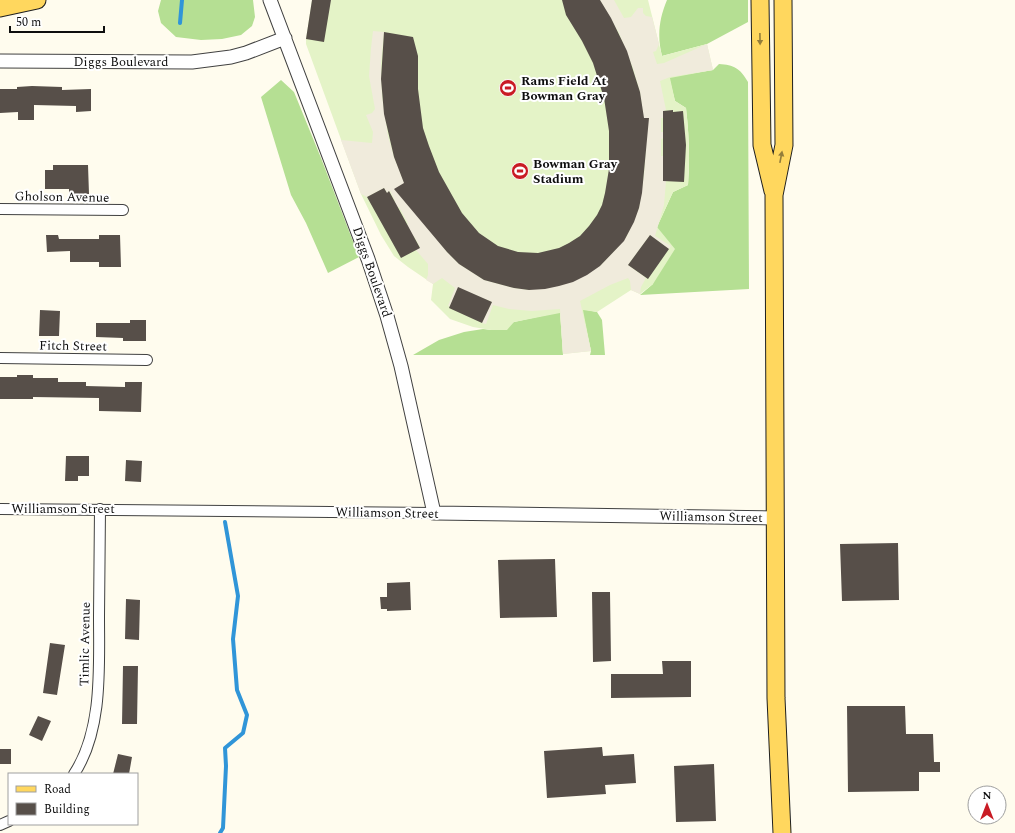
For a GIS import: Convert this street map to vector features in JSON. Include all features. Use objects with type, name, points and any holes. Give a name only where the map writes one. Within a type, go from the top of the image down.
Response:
[{"type":"main road","points":[[0,8],[37,0]]},
{"type":"main road","points":[[760,0],[762,145],[774,195]]},
{"type":"main road","points":[[782,833],[777,729],[774,518],[774,195],[784,145],[783,0]]},
{"type":"street","name":"Diggs Boulevard","points":[[270,0],[286,38],[387,316],[401,366],[434,513]]},
{"type":"street","name":"Diggs Boulevard","points":[[0,61],[192,62],[231,57],[286,38]]},
{"type":"street","name":"Gholson Avenue","points":[[0,209],[123,210]]},
{"type":"street","name":"Fitch Street","points":[[0,358],[147,360]]},
{"type":"street","name":"Williamson Street","points":[[0,509],[774,518]]},
{"type":"street","name":"Timlic Avenue","points":[[75,773],[80,766],[89,745],[97,700],[99,654],[100,509]]},
{"type":"green space","points":[[161,0],[253,0],[255,17],[252,26],[241,35],[222,39],[201,40],[176,37],[161,23],[158,11]]},
{"type":"green space","name":"Bowman Gray Stadium","points":[[312,0],[648,0],[662,56],[707,44],[713,70],[670,78],[675,101],[686,108],[689,146],[688,185],[673,192],[657,227],[675,249],[653,284],[640,294],[631,290],[597,312],[583,310],[591,351],[563,354],[560,313],[514,322],[507,330],[491,330],[473,327],[450,319],[431,300],[433,284],[394,256],[381,235],[361,194],[306,44]]},
{"type":"green space","points":[[667,0],[748,0],[748,22],[707,44],[662,56],[659,35],[662,14]]},
{"type":"green space","points":[[719,64],[733,66],[742,73],[748,82],[749,289],[640,295],[653,284],[657,227],[673,192],[688,185],[689,146],[686,108],[675,101],[669,77],[713,70]]},
{"type":"green space","points":[[281,80],[294,92],[359,257],[328,273],[306,223],[291,195],[261,97]]},
{"type":"green space","points":[[582,309],[597,312],[602,320],[605,355],[590,355],[591,351]]},
{"type":"green space","points":[[560,312],[563,355],[413,355],[439,340],[464,332],[483,329],[491,330],[514,322]]},
{"type":"shaded area","points":[[600,0],[614,0],[624,18],[631,17],[638,8],[643,8],[643,13],[646,16],[652,17],[659,44],[656,51],[653,52],[657,64],[664,63],[707,44],[713,70],[670,77],[660,81],[666,110],[663,111],[663,118],[661,118],[661,132],[664,132],[664,138],[661,139],[661,156],[664,156],[663,181],[666,181],[664,205],[655,236],[671,246],[669,249],[650,235],[628,265],[646,278],[641,287],[640,294],[631,290],[630,281],[628,278],[610,285],[580,301],[591,351],[563,354],[560,309],[532,311],[509,309],[493,305],[486,324],[482,323],[492,302],[458,288],[450,306],[448,306],[455,288],[442,278],[433,284],[426,280],[428,275],[428,264],[416,250],[420,247],[405,226],[408,224],[399,207],[396,208],[393,202],[395,201],[390,191],[387,193],[384,188],[367,197],[361,194],[341,140],[372,143],[373,132],[366,115],[372,113],[375,109],[369,76],[371,48],[373,31],[384,32],[381,63],[382,96],[388,136],[394,157],[409,195],[424,222],[447,252],[459,264],[484,280],[514,288],[529,290],[600,266],[627,236],[639,208],[646,148],[640,92],[633,68],[619,33]]},
{"type":"building","points":[[312,0],[331,0],[324,42],[306,39]]},
{"type":"building","points":[[562,0],[600,0],[611,18],[627,51],[640,92],[644,118],[649,118],[642,193],[634,222],[624,241],[600,266],[573,282],[559,286],[529,290],[514,288],[484,280],[459,264],[447,252],[394,189],[404,183],[394,157],[384,114],[381,79],[384,32],[413,37],[418,56],[418,89],[423,128],[439,172],[462,213],[479,233],[498,246],[518,252],[538,253],[559,248],[569,243],[580,236],[589,226],[602,205],[609,169],[609,131],[604,98],[593,63],[566,15]]},
{"type":"building","points":[[17,87],[62,87],[62,90],[91,89],[91,111],[76,112],[76,106],[34,105],[34,120],[18,120],[18,112],[0,113],[0,89],[17,89]]},
{"type":"building","points":[[673,110],[673,112],[683,111],[686,145],[684,182],[663,181],[663,111]]},
{"type":"building","points":[[53,165],[88,165],[89,194],[69,195],[69,189],[45,189],[45,170],[53,170]]},
{"type":"building","points":[[384,188],[387,193],[389,191],[420,248],[401,258],[367,197]]},
{"type":"building","points":[[46,235],[58,235],[59,239],[99,239],[99,235],[120,235],[121,267],[99,267],[99,262],[70,262],[70,251],[47,252]]},
{"type":"building","points":[[650,235],[669,249],[648,279],[628,265]]},
{"type":"building","points":[[458,287],[492,302],[482,323],[449,308]]},
{"type":"building","points":[[40,310],[60,311],[59,336],[39,336]]},
{"type":"building","points":[[130,320],[146,320],[146,341],[123,341],[123,338],[96,337],[96,323],[130,323]]},
{"type":"building","points":[[17,375],[33,375],[33,378],[58,378],[58,382],[86,382],[86,386],[125,387],[125,382],[142,382],[141,412],[99,411],[99,398],[33,397],[33,399],[0,399],[0,377],[17,377]]},
{"type":"building","points":[[66,456],[89,456],[89,476],[78,476],[78,481],[65,481]]},
{"type":"building","points":[[126,460],[142,461],[141,482],[125,481]]},
{"type":"building","points":[[898,543],[899,600],[842,601],[840,544]]},
{"type":"building","points":[[555,559],[557,617],[500,618],[498,560]]},
{"type":"building","points":[[410,582],[411,610],[387,611],[387,609],[381,609],[380,597],[387,597],[387,583]]},
{"type":"building","points":[[592,592],[610,592],[611,661],[593,662]]},
{"type":"building","points":[[126,599],[140,600],[139,640],[125,639]]},
{"type":"building","points":[[50,643],[65,645],[57,695],[43,693]]},
{"type":"building","points":[[662,661],[691,661],[691,697],[611,698],[611,674],[663,674]]},
{"type":"building","points":[[123,666],[138,666],[137,724],[122,724]]},
{"type":"building","points":[[847,706],[905,706],[906,734],[933,734],[934,762],[940,762],[940,772],[919,772],[919,791],[848,792]]},
{"type":"building","points":[[38,716],[51,721],[42,741],[29,735]]},
{"type":"building","points":[[602,747],[603,756],[634,754],[636,783],[605,785],[606,794],[547,798],[544,751]]},
{"type":"building","points":[[0,749],[11,749],[11,764],[0,764]]},
{"type":"building","points":[[118,754],[132,757],[129,773],[113,773]]},
{"type":"building","points":[[714,764],[716,821],[676,822],[674,766]]},
{"type":"waterway","points":[[180,23],[182,0]]},
{"type":"waterway","points":[[220,833],[223,828],[226,766],[225,748],[243,733],[247,715],[237,690],[233,639],[238,596],[225,522]]},
{"type":"place","name":"Rams Field At Bowman Gray","points":[[508,88]]},
{"type":"place","name":"Bowman Gray Stadium","points":[[520,171]]}]
